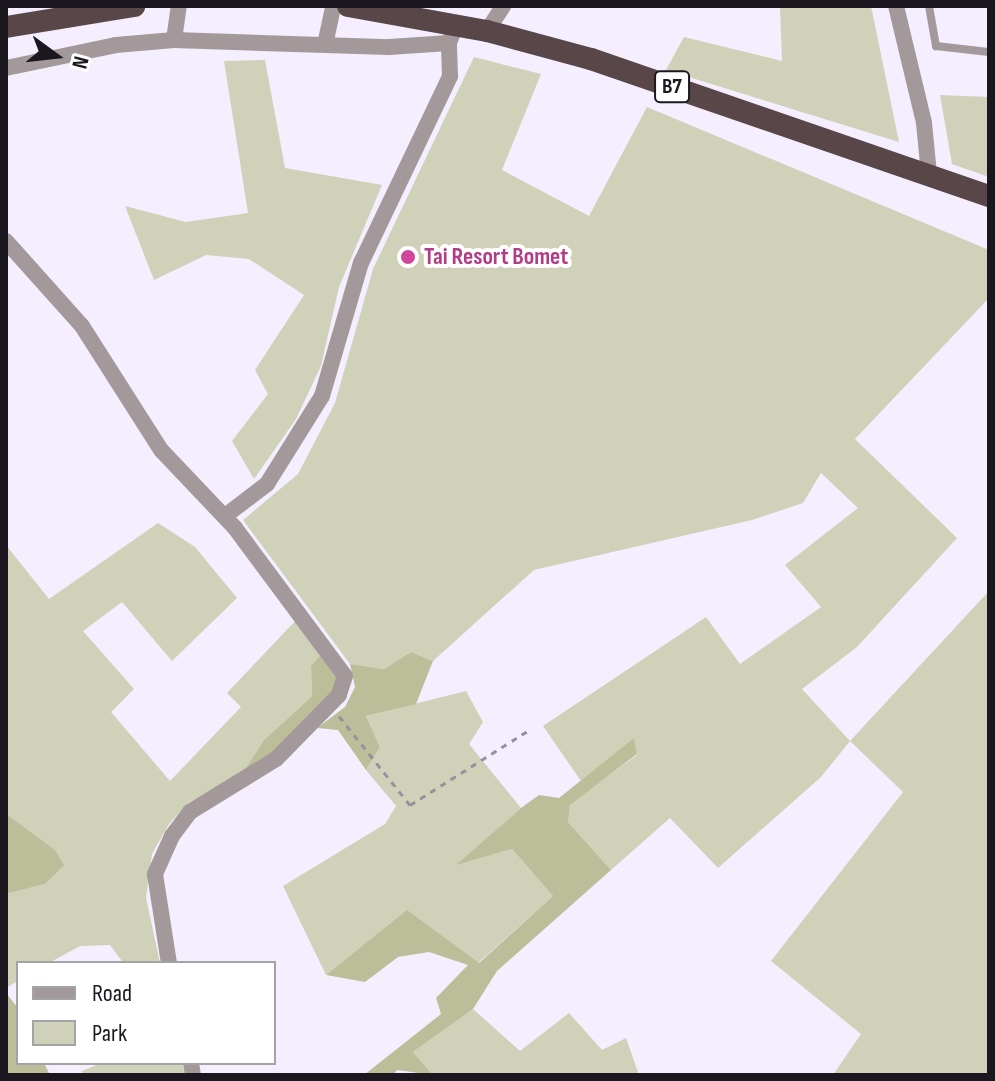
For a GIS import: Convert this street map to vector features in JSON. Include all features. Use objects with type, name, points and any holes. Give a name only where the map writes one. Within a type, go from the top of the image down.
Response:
[{"type":"highway","points":[[6,27],[134,6]]},
{"type":"highway","name":"B7","points":[[348,6],[453,34],[487,31],[591,59],[989,196]]},
{"type":"street","points":[[174,40],[179,6]]},
{"type":"street","points":[[325,45],[333,6]]},
{"type":"street","points":[[487,31],[503,6]]},
{"type":"street","points":[[896,6],[924,123],[929,174]]},
{"type":"street","points":[[6,68],[116,45],[174,40],[325,45],[453,34],[450,76],[361,263],[322,396],[267,484],[225,516]]},
{"type":"street","points":[[6,241],[82,326],[161,450],[225,516],[339,664],[343,689],[276,759],[190,812],[172,836],[155,874],[169,961]]},
{"type":"lane","points":[[929,6],[936,46],[989,52]]},
{"type":"path","points":[[330,703],[410,805],[529,730]]},
{"type":"green space","points":[[780,6],[871,6],[899,142],[666,70],[684,37],[782,61]]},
{"type":"green space","points":[[474,57],[541,74],[502,170],[589,216],[647,107],[989,250],[989,298],[855,439],[957,538],[857,647],[802,689],[850,741],[821,777],[718,868],[670,818],[611,870],[568,822],[570,804],[637,755],[634,739],[581,781],[543,726],[706,617],[740,664],[821,607],[785,565],[858,508],[821,473],[803,503],[752,520],[534,570],[433,661],[411,652],[384,669],[350,664],[243,520],[298,474],[335,403],[373,269]]},
{"type":"green space","points":[[265,60],[285,168],[382,185],[339,287],[321,366],[296,419],[254,479],[232,441],[268,394],[255,370],[304,295],[249,259],[206,255],[154,280],[125,206],[186,222],[248,213],[224,61]]},
{"type":"green space","points":[[940,95],[989,97],[989,177],[952,164]]},
{"type":"green space","points":[[158,523],[195,547],[237,598],[172,661],[122,602],[83,631],[134,689],[111,712],[170,781],[241,707],[227,693],[297,619],[323,652],[311,666],[312,696],[264,740],[242,774],[188,803],[169,824],[152,854],[146,898],[160,961],[122,961],[110,945],[80,946],[53,961],[16,961],[16,982],[6,988],[6,894],[45,884],[6,814],[6,545],[49,599]]},
{"type":"green space","points":[[989,591],[989,1075],[833,1075],[861,1034],[771,961],[903,792],[850,741]]},
{"type":"green space","points":[[323,652],[338,676],[334,693],[274,755],[242,774],[264,740],[312,696],[311,666]]},
{"type":"green space","points":[[411,652],[433,661],[416,704],[366,716],[380,747],[366,770],[338,730],[317,728],[345,707],[355,687],[350,664],[384,669]]},
{"type":"green space","points":[[466,691],[483,722],[469,744],[521,808],[458,864],[512,849],[553,896],[478,963],[407,911],[326,975],[283,886],[385,824],[396,806],[366,770],[380,747],[366,716]]},
{"type":"green space","points":[[634,738],[637,754],[570,805],[568,822],[611,870],[497,971],[473,1009],[413,1052],[433,1075],[397,1070],[393,1075],[364,1075],[441,1014],[436,998],[468,965],[429,952],[398,957],[365,982],[326,975],[407,910],[479,963],[553,896],[512,849],[456,865],[539,795],[559,798]]},
{"type":"green space","points":[[6,814],[55,850],[64,865],[45,884],[6,894]]},
{"type":"green space","points":[[6,993],[16,1006],[16,1065],[45,1065],[50,1075],[6,1075]]},
{"type":"green space","points":[[473,1009],[520,1051],[569,1013],[602,1050],[626,1038],[639,1075],[433,1075],[413,1052]]},
{"type":"green space","points":[[97,1065],[182,1065],[185,1075],[83,1075],[82,1071]]},
{"type":"place","name":"Tai Resort Bomet","points":[[408,257]]}]
